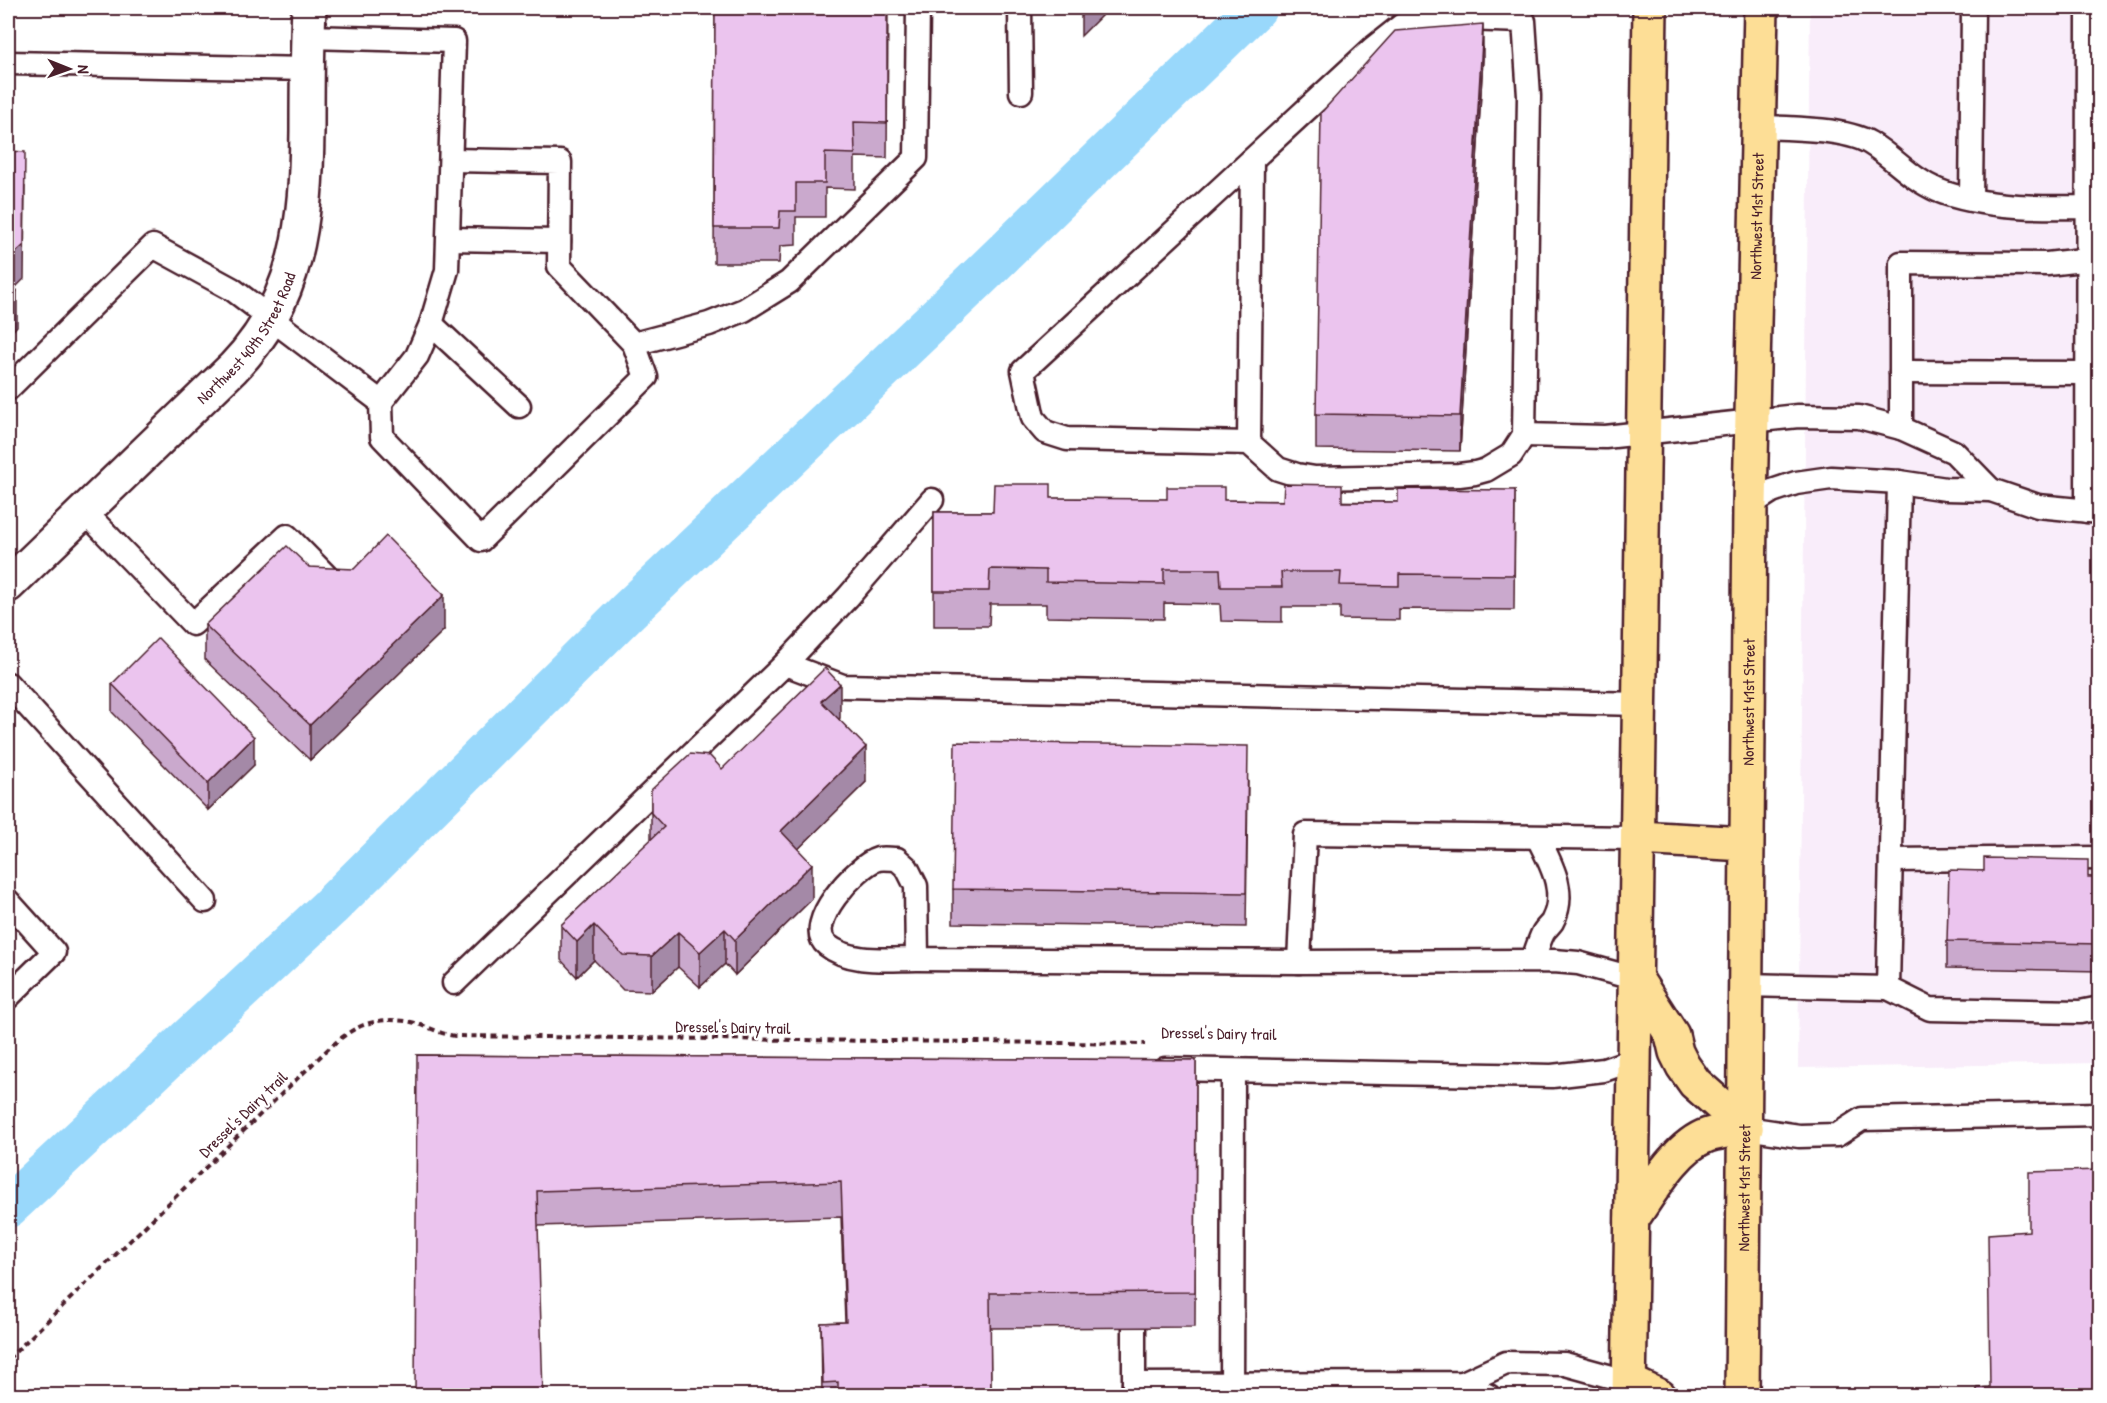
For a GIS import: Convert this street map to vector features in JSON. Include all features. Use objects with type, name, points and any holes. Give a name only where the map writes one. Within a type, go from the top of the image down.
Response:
[{"type":"main road","points":[[1639,1391],[1632,1219],[1650,8]]},
{"type":"main road","name":"Northwest 41st Street","points":[[1742,1395],[1751,420],[1761,8]]},
{"type":"main road","points":[[1638,838],[1746,844]]},
{"type":"main road","points":[[1636,979],[1672,1035],[1676,1052],[1695,1083],[1746,1128]]},
{"type":"main road","points":[[1632,1219],[1678,1156],[1691,1144],[1708,1135],[1746,1128]]},
{"type":"street","name":"Northwest 40th Street Road","points":[[8,585],[233,368],[257,341],[271,318],[286,288],[302,222],[306,173],[308,22]]},
{"type":"lane","points":[[634,344],[709,324],[744,310],[789,282],[916,158],[918,8]]},
{"type":"lane","points":[[1020,8],[1021,92]]},
{"type":"lane","points":[[1971,199],[1973,8]]},
{"type":"lane","points":[[1750,505],[1772,491],[1796,483],[1832,478],[1899,482],[1946,489],[1990,490],[2038,506],[2093,512],[2089,373],[2094,207],[2088,8]]},
{"type":"lane","points":[[1524,14],[1529,96],[1524,435],[1511,455],[1486,470],[1459,475],[1315,478],[1278,469],[1249,442],[1067,439],[1045,432],[1033,418],[1023,371],[1372,48],[1402,26],[1433,18],[1524,14]]},
{"type":"lane","points":[[308,22],[454,40],[447,270],[432,324],[417,356],[381,402],[382,437],[481,540],[646,377],[634,344],[559,266],[560,162],[451,160]]},
{"type":"lane","points":[[8,63],[308,69]]},
{"type":"lane","points":[[1758,127],[1834,132],[1868,142],[1915,178],[1937,190],[1971,199],[2009,205],[2094,207]]},
{"type":"lane","points":[[1249,442],[1252,160]]},
{"type":"lane","points":[[449,239],[559,241]]},
{"type":"lane","points":[[8,389],[153,246],[232,288],[381,402]]},
{"type":"lane","points":[[1901,428],[1901,263],[2047,264],[2094,259]]},
{"type":"lane","points":[[432,324],[519,406]]},
{"type":"lane","points":[[1900,372],[2089,373]]},
{"type":"lane","points":[[1524,435],[1605,437],[1798,416],[1859,417],[1901,428],[1954,452],[1990,490]]},
{"type":"lane","points":[[1888,988],[1899,482]]},
{"type":"lane","points":[[454,983],[785,664],[848,597],[932,500]]},
{"type":"lane","points":[[85,512],[193,624],[287,536],[339,589]]},
{"type":"lane","points":[[785,664],[843,686],[1641,704]]},
{"type":"lane","points":[[8,684],[205,901]]},
{"type":"lane","points":[[1299,962],[1305,834],[1638,838]]},
{"type":"lane","points":[[1533,960],[1543,933],[1554,916],[1559,896],[1554,871],[1538,837]]},
{"type":"lane","points":[[1891,860],[2100,858]]},
{"type":"lane","points":[[917,959],[916,886],[907,868],[897,859],[879,859],[860,870],[838,893],[824,914],[819,932],[825,944],[843,954],[863,958],[917,959],[1299,962],[1533,960],[1578,963],[1636,979]]},
{"type":"lane","points":[[8,902],[54,952],[8,997]]},
{"type":"lane","points":[[1745,985],[1888,988],[1930,1009],[2080,1012],[2100,1008]]},
{"type":"lane","points":[[1140,1072],[1158,1069],[1552,1076],[1597,1072],[1635,1059]]},
{"type":"lane","points":[[1232,1389],[1233,1071]]},
{"type":"lane","points":[[1746,1128],[1799,1136],[1838,1135],[1862,1119],[2100,1114]]},
{"type":"lane","points":[[1134,1328],[1134,1390],[1463,1383],[1506,1363],[1565,1364],[1639,1391]]},
{"type":"lane","points":[[1463,1383],[1489,1395]]},
{"type":"path","name":"Dressel's Dairy trail","points":[[8,1359],[300,1076],[349,1031],[370,1022],[392,1020],[412,1022],[455,1036],[1156,1045]]},
{"type":"shaded area","points":[[1810,8],[2099,8],[2099,1063],[1798,1068]]},
{"type":"building","points":[[715,8],[887,8],[887,123],[854,122],[855,154],[825,153],[825,183],[796,183],[796,211],[780,211],[779,228],[714,228]]},
{"type":"building","points":[[1483,24],[1460,416],[1316,414],[1321,113],[1395,31]]},
{"type":"building","points":[[8,151],[25,152],[24,245],[8,260]]},
{"type":"building","points":[[8,281],[17,291],[8,301]]},
{"type":"building","points":[[994,484],[1051,484],[1051,498],[1167,499],[1167,487],[1224,487],[1224,500],[1283,501],[1284,484],[1342,485],[1342,502],[1398,502],[1398,489],[1515,490],[1514,575],[1399,574],[1399,586],[1340,585],[1341,572],[1281,572],[1282,587],[1221,587],[1220,569],[1164,569],[1164,584],[1046,582],[1046,570],[990,569],[989,591],[934,591],[934,512],[993,512]]},
{"type":"building","points":[[386,536],[444,595],[310,725],[205,625],[287,546],[309,567],[354,569]]},
{"type":"building","points":[[158,638],[254,737],[208,783],[112,684]]},
{"type":"building","points":[[825,668],[840,684],[821,701],[866,747],[781,831],[812,864],[735,940],[725,929],[700,952],[678,932],[652,956],[623,955],[594,925],[577,942],[561,925],[664,827],[651,813],[651,790],[690,754],[710,756],[722,769]]},
{"type":"building","points":[[955,742],[1248,746],[1246,893],[953,889]]},
{"type":"building","points":[[1984,858],[2088,860],[2088,877],[2100,877],[2100,944],[1947,941],[1949,870],[1984,871]]},
{"type":"building","points":[[417,1055],[1196,1060],[1195,1292],[990,1293],[991,1395],[838,1395],[838,1382],[823,1383],[821,1323],[846,1322],[841,1182],[537,1191],[543,1395],[415,1395]]},
{"type":"building","points":[[2100,1170],[2100,1395],[1977,1395],[1977,1388],[1990,1387],[1988,1234],[2029,1231],[2029,1172]]},
{"type":"waterway","points":[[8,1207],[330,907],[627,612],[974,282],[1256,8]]}]
